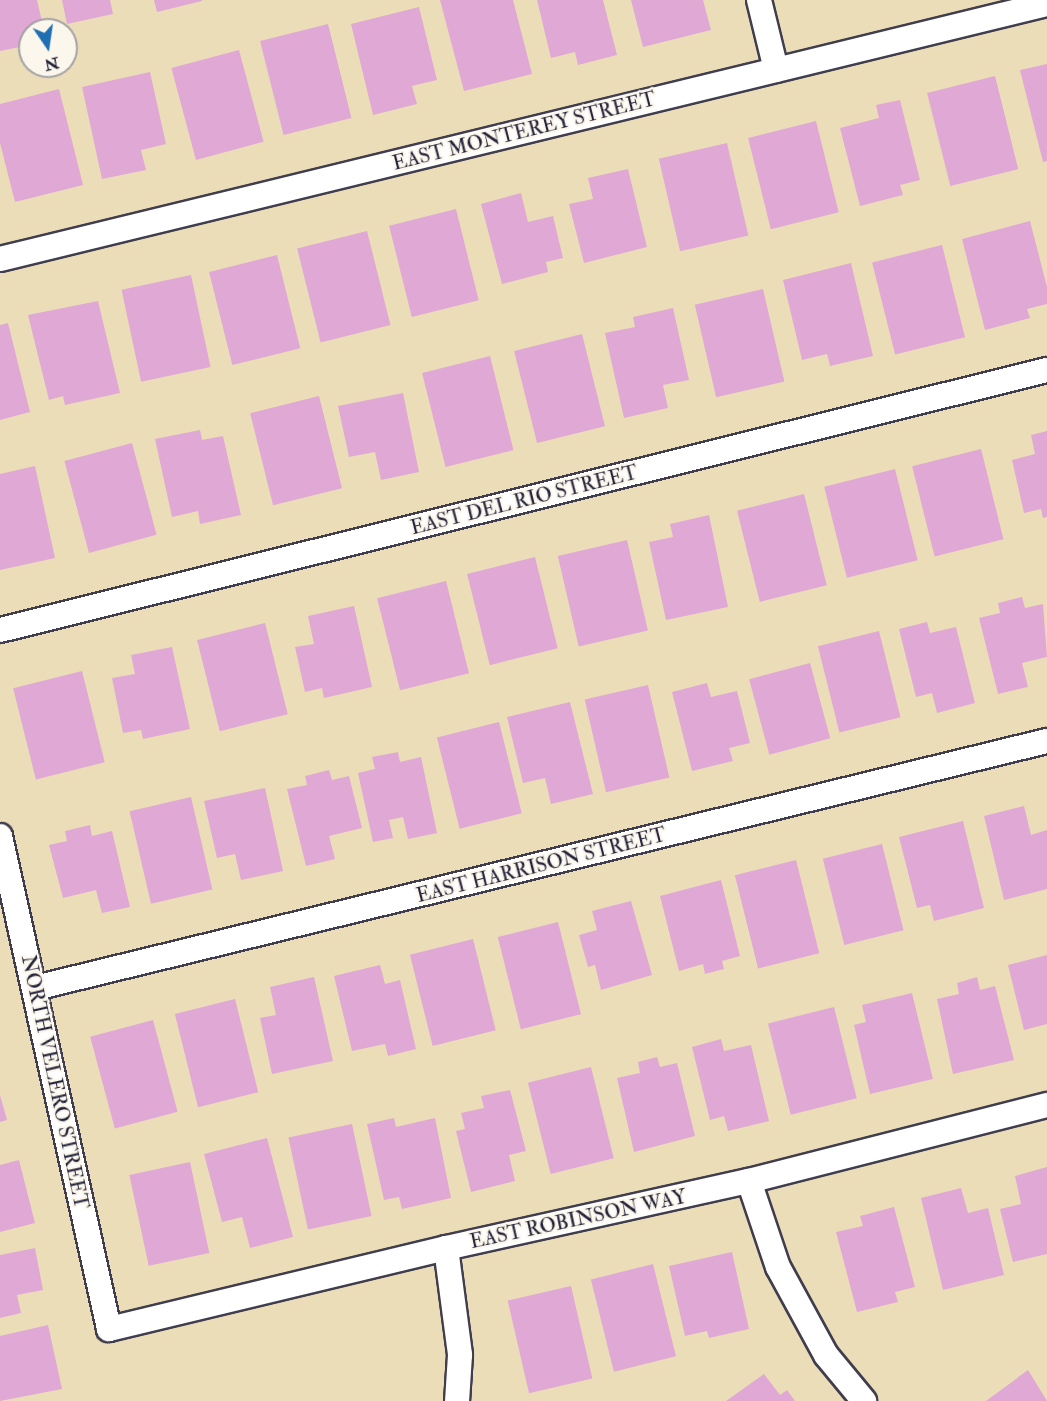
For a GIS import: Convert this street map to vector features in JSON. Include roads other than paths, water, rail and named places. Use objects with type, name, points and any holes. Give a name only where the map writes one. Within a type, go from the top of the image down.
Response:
[{"type":"street","points":[[759,0],[776,70]]},
{"type":"street","name":"EAST MONTEREY STREET","points":[[0,259],[1047,4]]},
{"type":"street","name":"EAST DEL RIO STREET","points":[[0,630],[1047,370]]},
{"type":"street","name":"EAST HARRISON STREET","points":[[35,988],[1047,741]]},
{"type":"street","name":"NORTH VELERO STREET","points":[[0,836],[109,1329]]},
{"type":"street","name":"EAST ROBINSON WAY","points":[[109,1329],[446,1248],[749,1181],[1047,1105]]},
{"type":"street","points":[[749,1181],[778,1267],[826,1355],[864,1401]]},
{"type":"street","points":[[446,1248],[460,1355],[457,1401]]}]
